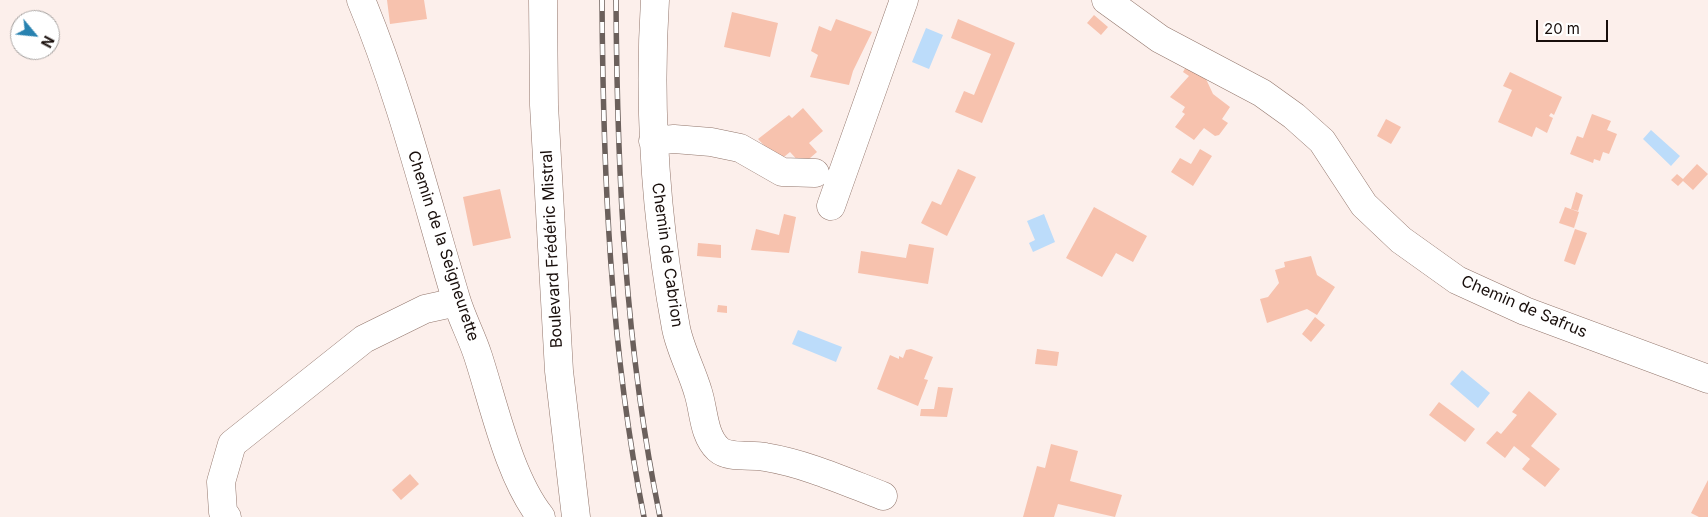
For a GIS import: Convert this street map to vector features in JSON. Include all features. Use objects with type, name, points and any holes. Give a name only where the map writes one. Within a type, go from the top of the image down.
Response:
[{"type":"street","name":"Chemin de la Seigneurette","points":[[361,0],[415,157],[457,302],[477,354],[512,461],[529,502],[541,517]]},
{"type":"street","name":"Boulevard Frédéric Mistral","points":[[542,0],[544,105],[558,361],[575,507]]},
{"type":"street","name":"Chemin de Cabrion","points":[[654,0],[652,39],[653,141],[656,183],[677,330],[699,395],[708,437],[719,450],[735,455],[756,455],[795,462],[884,496]]},
{"type":"street","points":[[831,206],[904,0]]},
{"type":"street","name":"Chemin de Safrus","points":[[1106,0],[1160,39],[1262,93],[1294,116],[1322,141],[1364,205],[1401,240],[1457,280],[1525,311],[1708,379]]},
{"type":"street","points":[[653,141],[674,139],[711,142],[740,148],[782,172],[815,173]]},
{"type":"street","points":[[227,517],[223,512],[221,482],[232,444],[364,339],[425,309],[457,302]]},
{"type":"water","points":[[926,28],[943,35],[929,69],[912,62]]},
{"type":"water","points":[[1651,130],[1680,156],[1671,166],[1643,139]]},
{"type":"water","points":[[1044,214],[1055,242],[1033,252],[1029,243],[1035,240],[1027,221]]},
{"type":"water","points":[[798,330],[842,347],[836,362],[792,344]]},
{"type":"water","points":[[1462,370],[1490,393],[1478,408],[1450,384]]},
{"type":"building","points":[[387,0],[424,0],[427,19],[390,24]]},
{"type":"building","points":[[732,12],[778,23],[770,57],[724,47]]},
{"type":"building","points":[[1094,15],[1108,27],[1101,35],[1087,23]]},
{"type":"building","points":[[836,19],[872,32],[853,71],[849,85],[810,77],[818,55],[811,51],[819,26],[831,31]]},
{"type":"building","points":[[958,19],[1015,43],[982,123],[955,112],[964,91],[974,95],[991,54],[951,38]]},
{"type":"building","points":[[1187,65],[1206,79],[1213,94],[1230,107],[1222,119],[1228,123],[1219,135],[1215,136],[1204,128],[1194,140],[1175,127],[1185,114],[1182,112],[1185,107],[1170,97],[1189,76],[1183,72]]},
{"type":"building","points":[[1510,72],[1562,97],[1554,115],[1551,113],[1549,116],[1553,118],[1547,133],[1536,127],[1532,137],[1498,122],[1512,90],[1503,86]]},
{"type":"building","points":[[803,108],[823,131],[809,143],[817,152],[802,165],[790,152],[779,161],[758,139],[789,115],[792,118]]},
{"type":"building","points":[[1592,114],[1611,121],[1607,130],[1617,134],[1609,154],[1603,152],[1600,161],[1594,159],[1593,163],[1570,154],[1577,136],[1583,138]]},
{"type":"building","points":[[1386,119],[1401,127],[1391,144],[1377,136]]},
{"type":"building","points":[[1200,149],[1212,156],[1193,186],[1171,172],[1180,158],[1191,164]]},
{"type":"building","points":[[1697,164],[1708,174],[1693,190],[1683,181],[1678,186],[1671,180],[1677,174],[1683,179]]},
{"type":"building","points":[[958,169],[976,177],[947,236],[921,223],[932,201],[941,205]]},
{"type":"building","points":[[500,189],[511,238],[473,246],[463,197]]},
{"type":"building","points":[[1576,192],[1583,195],[1578,211],[1571,209]]},
{"type":"building","points":[[1094,207],[1147,236],[1133,262],[1116,253],[1102,277],[1066,258]]},
{"type":"building","points":[[1565,207],[1579,212],[1574,228],[1559,223]]},
{"type":"building","points":[[784,214],[796,217],[789,253],[751,250],[756,229],[779,235]]},
{"type":"building","points":[[1575,229],[1587,233],[1575,265],[1564,261]]},
{"type":"building","points":[[698,243],[721,245],[721,258],[697,256]]},
{"type":"building","points":[[909,244],[934,248],[928,284],[858,273],[861,251],[906,258]]},
{"type":"building","points":[[1311,256],[1317,275],[1335,287],[1317,315],[1307,309],[1267,323],[1260,299],[1268,297],[1279,283],[1275,270],[1285,267],[1284,262]]},
{"type":"building","points":[[718,305],[727,306],[727,313],[717,312]]},
{"type":"building","points":[[1315,317],[1325,325],[1311,342],[1302,334]]},
{"type":"building","points":[[911,349],[933,357],[924,379],[928,380],[918,406],[877,389],[890,355],[899,359],[899,356],[903,358],[906,350]]},
{"type":"building","points":[[1037,349],[1059,352],[1057,366],[1035,364]]},
{"type":"building","points":[[938,387],[953,388],[947,417],[920,416],[921,409],[934,409]]},
{"type":"building","points":[[1529,391],[1557,414],[1531,446],[1560,469],[1545,487],[1522,469],[1530,459],[1514,446],[1505,458],[1486,443],[1497,431],[1501,434],[1517,415],[1512,412]]},
{"type":"building","points":[[1439,402],[1475,429],[1465,442],[1429,415]]},
{"type":"building","points":[[1051,444],[1078,451],[1070,481],[1122,495],[1115,517],[1058,504],[1054,517],[1023,517],[1037,466],[1045,468]]},
{"type":"building","points":[[410,474],[419,484],[401,500],[392,490]]},
{"type":"building","points":[[1708,480],[1708,517],[1699,517],[1691,513]]},
{"type":"railway","points":[[602,0],[604,130],[616,325],[632,453],[644,517]]},
{"type":"railway","points":[[616,0],[618,130],[625,260],[638,389],[660,517]]}]
